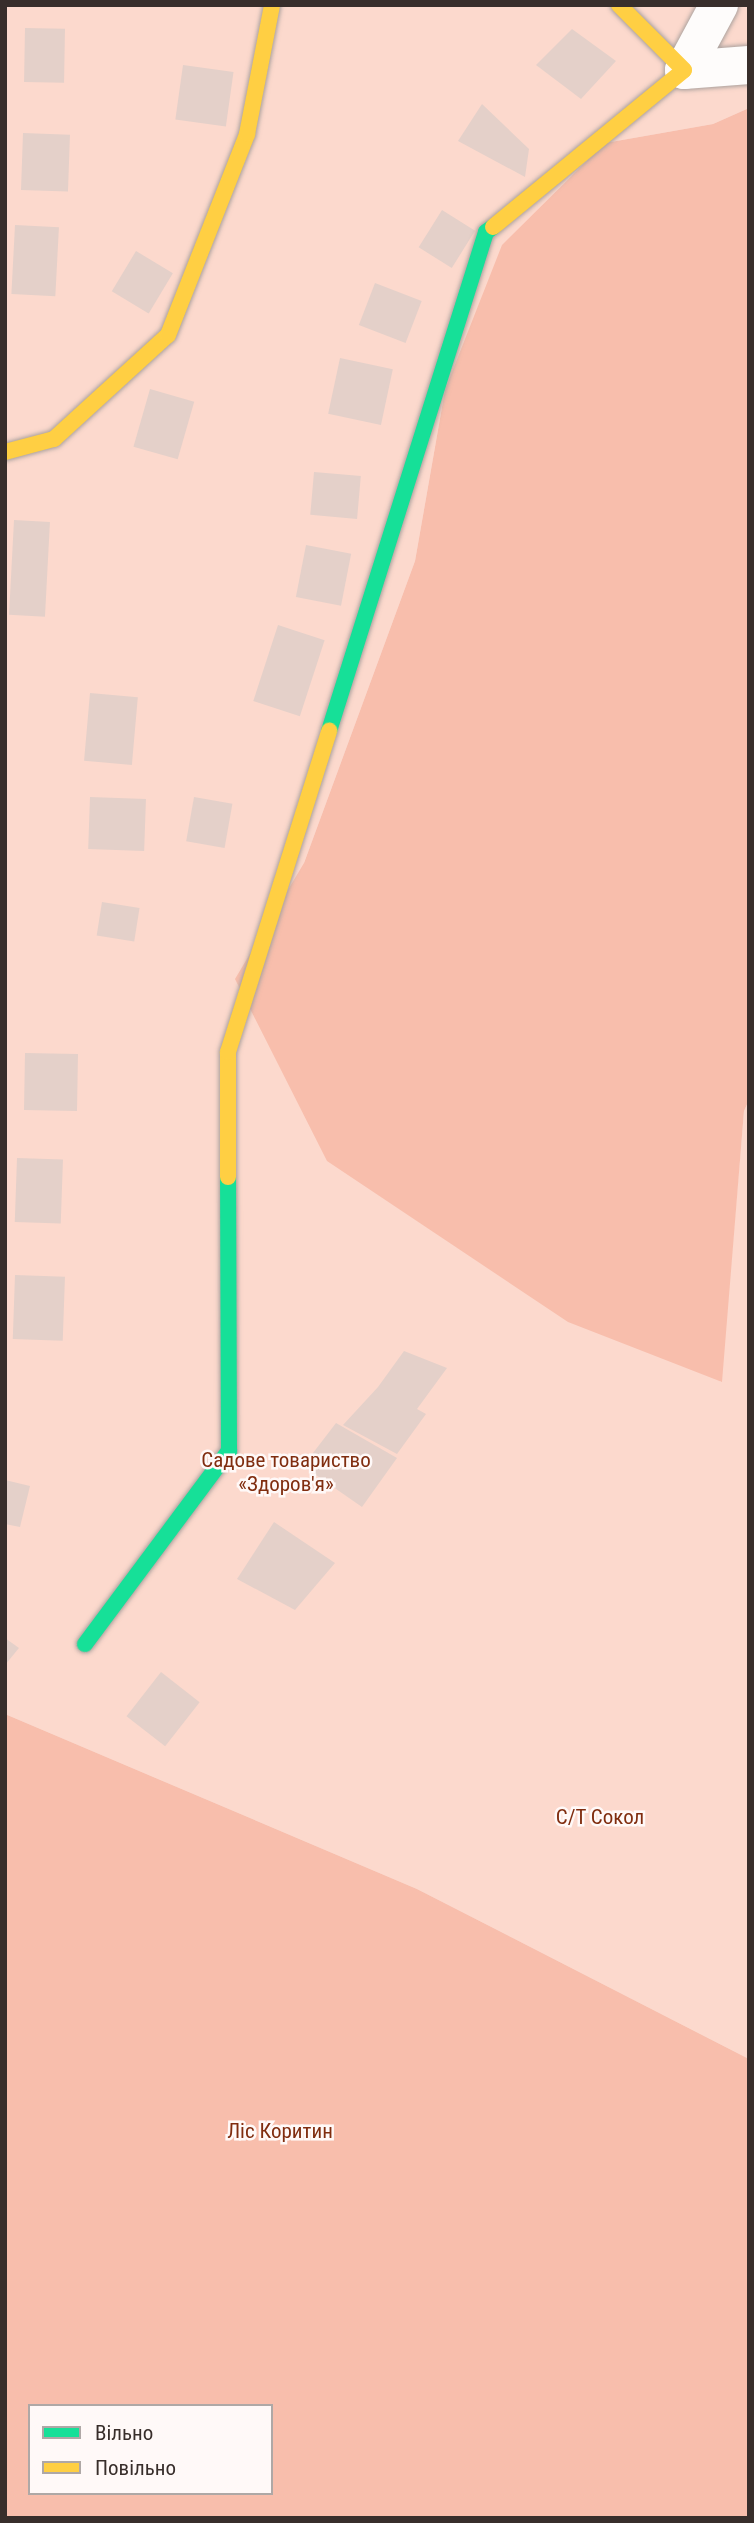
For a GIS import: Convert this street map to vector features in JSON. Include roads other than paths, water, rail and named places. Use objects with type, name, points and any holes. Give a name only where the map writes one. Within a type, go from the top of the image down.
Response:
[{"type":"street","points":[[5,452],[54,439],[168,335],[247,134],[272,5]]},
{"type":"street","points":[[619,5],[684,70],[749,65]]},
{"type":"street","points":[[85,1644],[229,1451],[228,1052],[486,232],[684,70],[719,5]]},
{"type":"park label","name":"Садове товариство «Здоров'я»","points":[[286,1472]]},
{"type":"park label","name":"С/Т Сокол","points":[[600,1817]]},
{"type":"park label","name":"Ліс Коритин","points":[[280,2131]]}]
